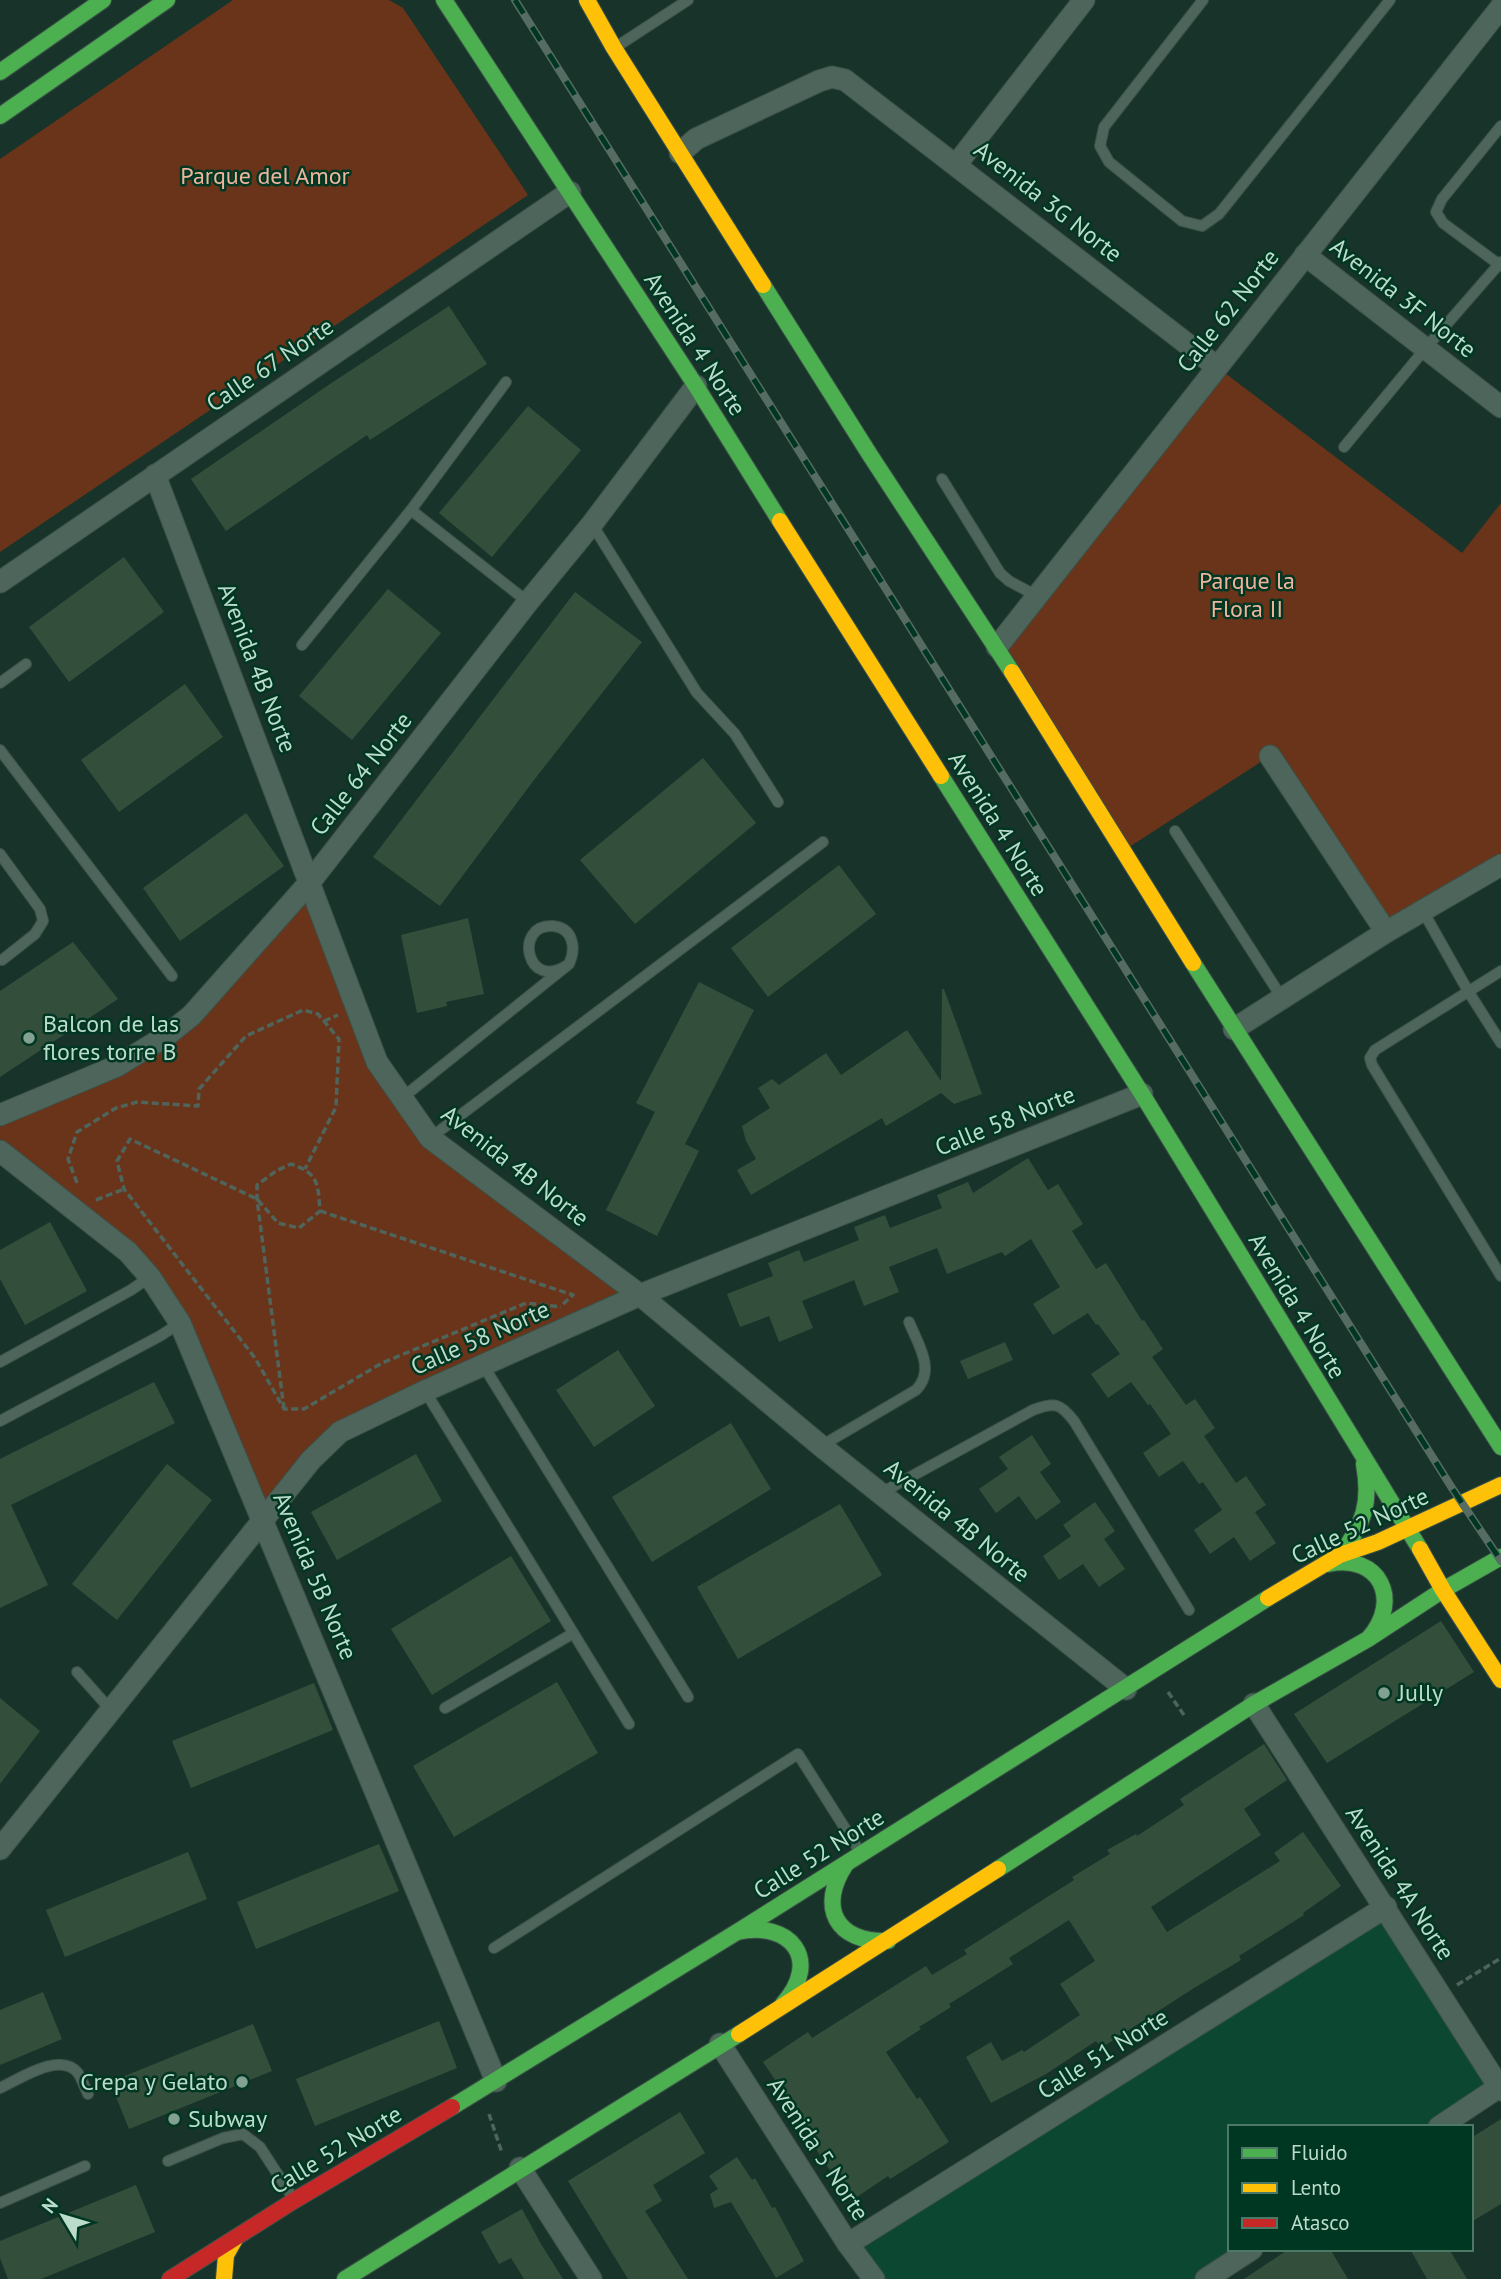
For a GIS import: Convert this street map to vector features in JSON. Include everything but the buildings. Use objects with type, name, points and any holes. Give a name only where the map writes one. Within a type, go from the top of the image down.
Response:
[{"type":"main road","points":[[0,72],[103,0]]},
{"type":"main road","points":[[0,116],[167,0]]},
{"type":"main road","name":"Avenida 4 Norte","points":[[444,0],[696,386],[1142,1094],[1443,1590],[1501,1680]]},
{"type":"main road","points":[[587,0],[680,153],[870,455],[997,647],[1234,1029],[1495,1430],[1501,1447]]},
{"type":"main road","points":[[1334,1560],[1354,1537],[1368,1502],[1368,1483],[1356,1447]]},
{"type":"main road","name":"Calle 52 Norte","points":[[170,2279],[295,2200],[489,2085],[737,1932],[1154,1672],[1288,1585],[1334,1560],[1501,1485]]},
{"type":"main road","points":[[345,2279],[888,1941],[1254,1704],[1368,1639],[1443,1590],[1501,1557]]},
{"type":"main road","points":[[1334,1560],[1357,1563],[1369,1569],[1385,1591],[1387,1604],[1384,1618],[1378,1630],[1368,1639]]},
{"type":"main road","points":[[846,1864],[839,1872],[831,1893],[834,1914],[839,1924],[855,1939],[866,1942],[888,1941]]},
{"type":"main road","points":[[737,1932],[750,1927],[764,1927],[788,1938],[796,1948],[801,1975],[790,1999],[780,2007]]},
{"type":"main road","points":[[224,2279],[226,2255],[235,2239]]},
{"type":"street","points":[[957,164],[1084,0]]},
{"type":"street","name":"Calle 62 Norte","points":[[997,647],[1501,7]]},
{"type":"street","name":"Avenida 3G Norte","points":[[680,153],[696,139],[819,81],[832,77],[845,80],[1217,367]]},
{"type":"street","name":"Calle 67 Norte","points":[[0,582],[570,192]]},
{"type":"street","name":"Avenida 3F Norte","points":[[1305,255],[1501,407]]},
{"type":"street","name":"Calle 64 Norte","points":[[0,1115],[117,1066],[166,1036],[192,1015],[310,882],[592,524],[696,386]]},
{"type":"street","name":"Avenida 4B Norte","points":[[155,475],[377,1062],[430,1138],[640,1295],[821,1447],[1126,1689]]},
{"type":"street","points":[[1270,756],[1386,932]]},
{"type":"street","points":[[1234,1029],[1386,932],[1501,865]]},
{"type":"street","name":"Calle 58 Norte","points":[[0,1849],[311,1460],[340,1432],[640,1295],[1142,1094]]},
{"type":"street","name":"Avenida 5B Norte","points":[[0,1152],[128,1252],[150,1277],[180,1323],[264,1520],[489,2085]]},
{"type":"street","name":"Avenida 4A Norte","points":[[1254,1704],[1500,2089]]},
{"type":"street","name":"Calle 51 Norte","points":[[848,2244],[1385,1907]]},
{"type":"street","name":"Avenida 5 Norte","points":[[720,2044],[848,2244],[874,2279]]},
{"type":"street","points":[[1442,2125],[1500,2089]]},
{"type":"street","points":[[514,2172],[591,2279]]},
{"type":"street","points":[[1206,2279],[1249,2251]]},
{"type":"lane","points":[[614,48],[688,0]]},
{"type":"lane","points":[[1203,0],[1104,127],[1100,145],[1109,162],[1182,221],[1202,226],[1219,214],[1390,0]]},
{"type":"lane","points":[[1344,447],[1500,264],[1443,223],[1436,212],[1442,199],[1501,126]]},
{"type":"lane","points":[[302,645],[411,510],[506,382]]},
{"type":"lane","points":[[942,479],[1000,573],[1037,596]]},
{"type":"lane","points":[[411,510],[528,602]]},
{"type":"lane","points":[[592,524],[697,693],[735,734],[778,802]]},
{"type":"lane","points":[[0,683],[26,664]]},
{"type":"lane","points":[[0,750],[172,976]]},
{"type":"lane","points":[[1175,831],[1282,998]]},
{"type":"lane","points":[[430,1138],[823,842]]},
{"type":"lane","points":[[0,854],[40,909],[43,921],[35,934],[2,960]]},
{"type":"lane","points":[[1423,911],[1501,1043]]},
{"type":"lane","points":[[402,1098],[569,964],[574,953],[573,941],[566,931],[555,926],[543,927],[533,934],[528,945],[529,957],[536,967],[547,972],[559,971],[569,964]]},
{"type":"lane","points":[[1501,971],[1375,1050],[1370,1058],[1501,1276]]},
{"type":"lane","points":[[0,1362],[150,1277]]},
{"type":"lane","points":[[821,1447],[916,1390],[924,1382],[927,1371],[924,1359],[909,1322]]},
{"type":"lane","points":[[0,1421],[180,1323]]},
{"type":"lane","points":[[483,1365],[688,1696]]},
{"type":"lane","points":[[425,1391],[629,1724]]},
{"type":"lane","points":[[881,1493],[1033,1410],[1049,1404],[1063,1408],[1074,1421],[1189,1610]]},
{"type":"lane","points":[[445,1707],[572,1634]]},
{"type":"lane","points":[[77,1672],[110,1709]]},
{"type":"lane","points":[[494,1948],[798,1754],[861,1854]]},
{"type":"lane","points":[[0,2088],[52,2064],[65,2064],[77,2073],[88,2094]]},
{"type":"lane","points":[[168,2161],[223,2138],[243,2134],[260,2147],[295,2200]]},
{"type":"lane","points":[[0,2203],[85,2166]]},
{"type":"path","points":[[82,1187],[75,1181],[68,1159],[77,1132],[116,1108],[137,1102],[198,1106],[199,1089],[246,1036],[303,1010],[318,1014],[339,1039],[336,1107],[305,1169]]},
{"type":"path","points":[[284,1409],[255,1358],[124,1189],[117,1161],[131,1139],[257,1199],[278,1223],[299,1228],[320,1211]]},
{"type":"path","points":[[284,1409],[257,1185],[291,1164],[305,1169],[317,1182],[320,1211]]},
{"type":"path","points":[[89,1194],[96,1200],[124,1189]]},
{"type":"path","points":[[320,1211],[573,1295],[560,1307]]},
{"type":"path","points":[[284,1409],[304,1409],[382,1363],[526,1303],[560,1307],[577,1323]]},
{"type":"path","points":[[1154,1672],[1200,1739]]},
{"type":"path","points":[[1441,1995],[1501,1958]]},
{"type":"path","points":[[489,2085],[514,2172]]},
{"type":"shaded area","points":[[1386,1907],[1499,2087],[1442,2125],[1228,2125],[1228,2251],[1249,2251],[1206,2279],[874,2279],[848,2244]]},
{"type":"green space","name":"Parque del Amor","points":[[233,0],[389,0],[403,8],[528,195],[0,552],[0,159]]},
{"type":"green space","name":"Parque la Flora II","points":[[1217,367],[1462,553],[1501,503],[1501,865],[1386,932],[1270,756],[1123,851],[997,647]]},
{"type":"green space","points":[[310,882],[377,1062],[430,1138],[640,1295],[340,1432],[264,1520],[150,1277],[0,1151],[0,1115],[166,1036]]},
{"type":"railway","points":[[515,0],[1452,1488],[1501,1561]]},
{"type":"traffic: fast","points":[[0,72],[103,0]]},
{"type":"traffic: fast","points":[[0,116],[167,0]]},
{"type":"traffic: fast","points":[[444,0],[696,386],[780,521]]},
{"type":"traffic: fast","points":[[763,285],[1012,672]]},
{"type":"traffic: fast","points":[[941,776],[1142,1094],[1420,1549]]},
{"type":"traffic: fast","points":[[1193,963],[1501,1447]]},
{"type":"traffic: fast","points":[[1340,1555],[1355,1533],[1364,1512],[1367,1490],[1364,1464]]},
{"type":"traffic: fast","points":[[998,1869],[1254,1704],[1368,1639],[1443,1590],[1501,1557]]},
{"type":"traffic: fast","points":[[1328,1564],[1346,1562],[1361,1566],[1373,1573],[1380,1583],[1384,1595],[1384,1609],[1369,1638]]},
{"type":"traffic: fast","points":[[452,2107],[737,1932],[1268,1598]]},
{"type":"traffic: fast","points":[[846,1864],[833,1894],[833,1908],[837,1919],[844,1929],[855,1936],[888,1941]]},
{"type":"traffic: fast","points":[[737,1932],[772,1932],[786,1938],[795,1947],[800,1959],[800,1972],[794,1988],[783,2004]]},
{"type":"traffic: fast","points":[[345,2279],[739,2034]]},
{"type":"traffic: slow","points":[[587,0],[614,48],[763,285]]},
{"type":"traffic: slow","points":[[780,521],[941,776]]},
{"type":"traffic: slow","points":[[1012,672],[1193,963]]},
{"type":"traffic: slow","points":[[1268,1598],[1340,1555],[1378,1542],[1501,1485]]},
{"type":"traffic: slow","points":[[1420,1549],[1501,1680]]},
{"type":"traffic: slow","points":[[739,2034],[998,1869]]},
{"type":"traffic: slow","points":[[224,2279],[226,2255],[235,2239]]},
{"type":"traffic: jam","points":[[170,2279],[295,2200],[452,2107]]},
{"type":"place","name":"Balcon de las flores torre B","points":[[29,1038]]},
{"type":"place","name":"Jully","points":[[1384,1693]]},
{"type":"place","name":"Crepa y Gelato","points":[[242,2082]]},
{"type":"place","name":"Subway","points":[[174,2119]]}]
